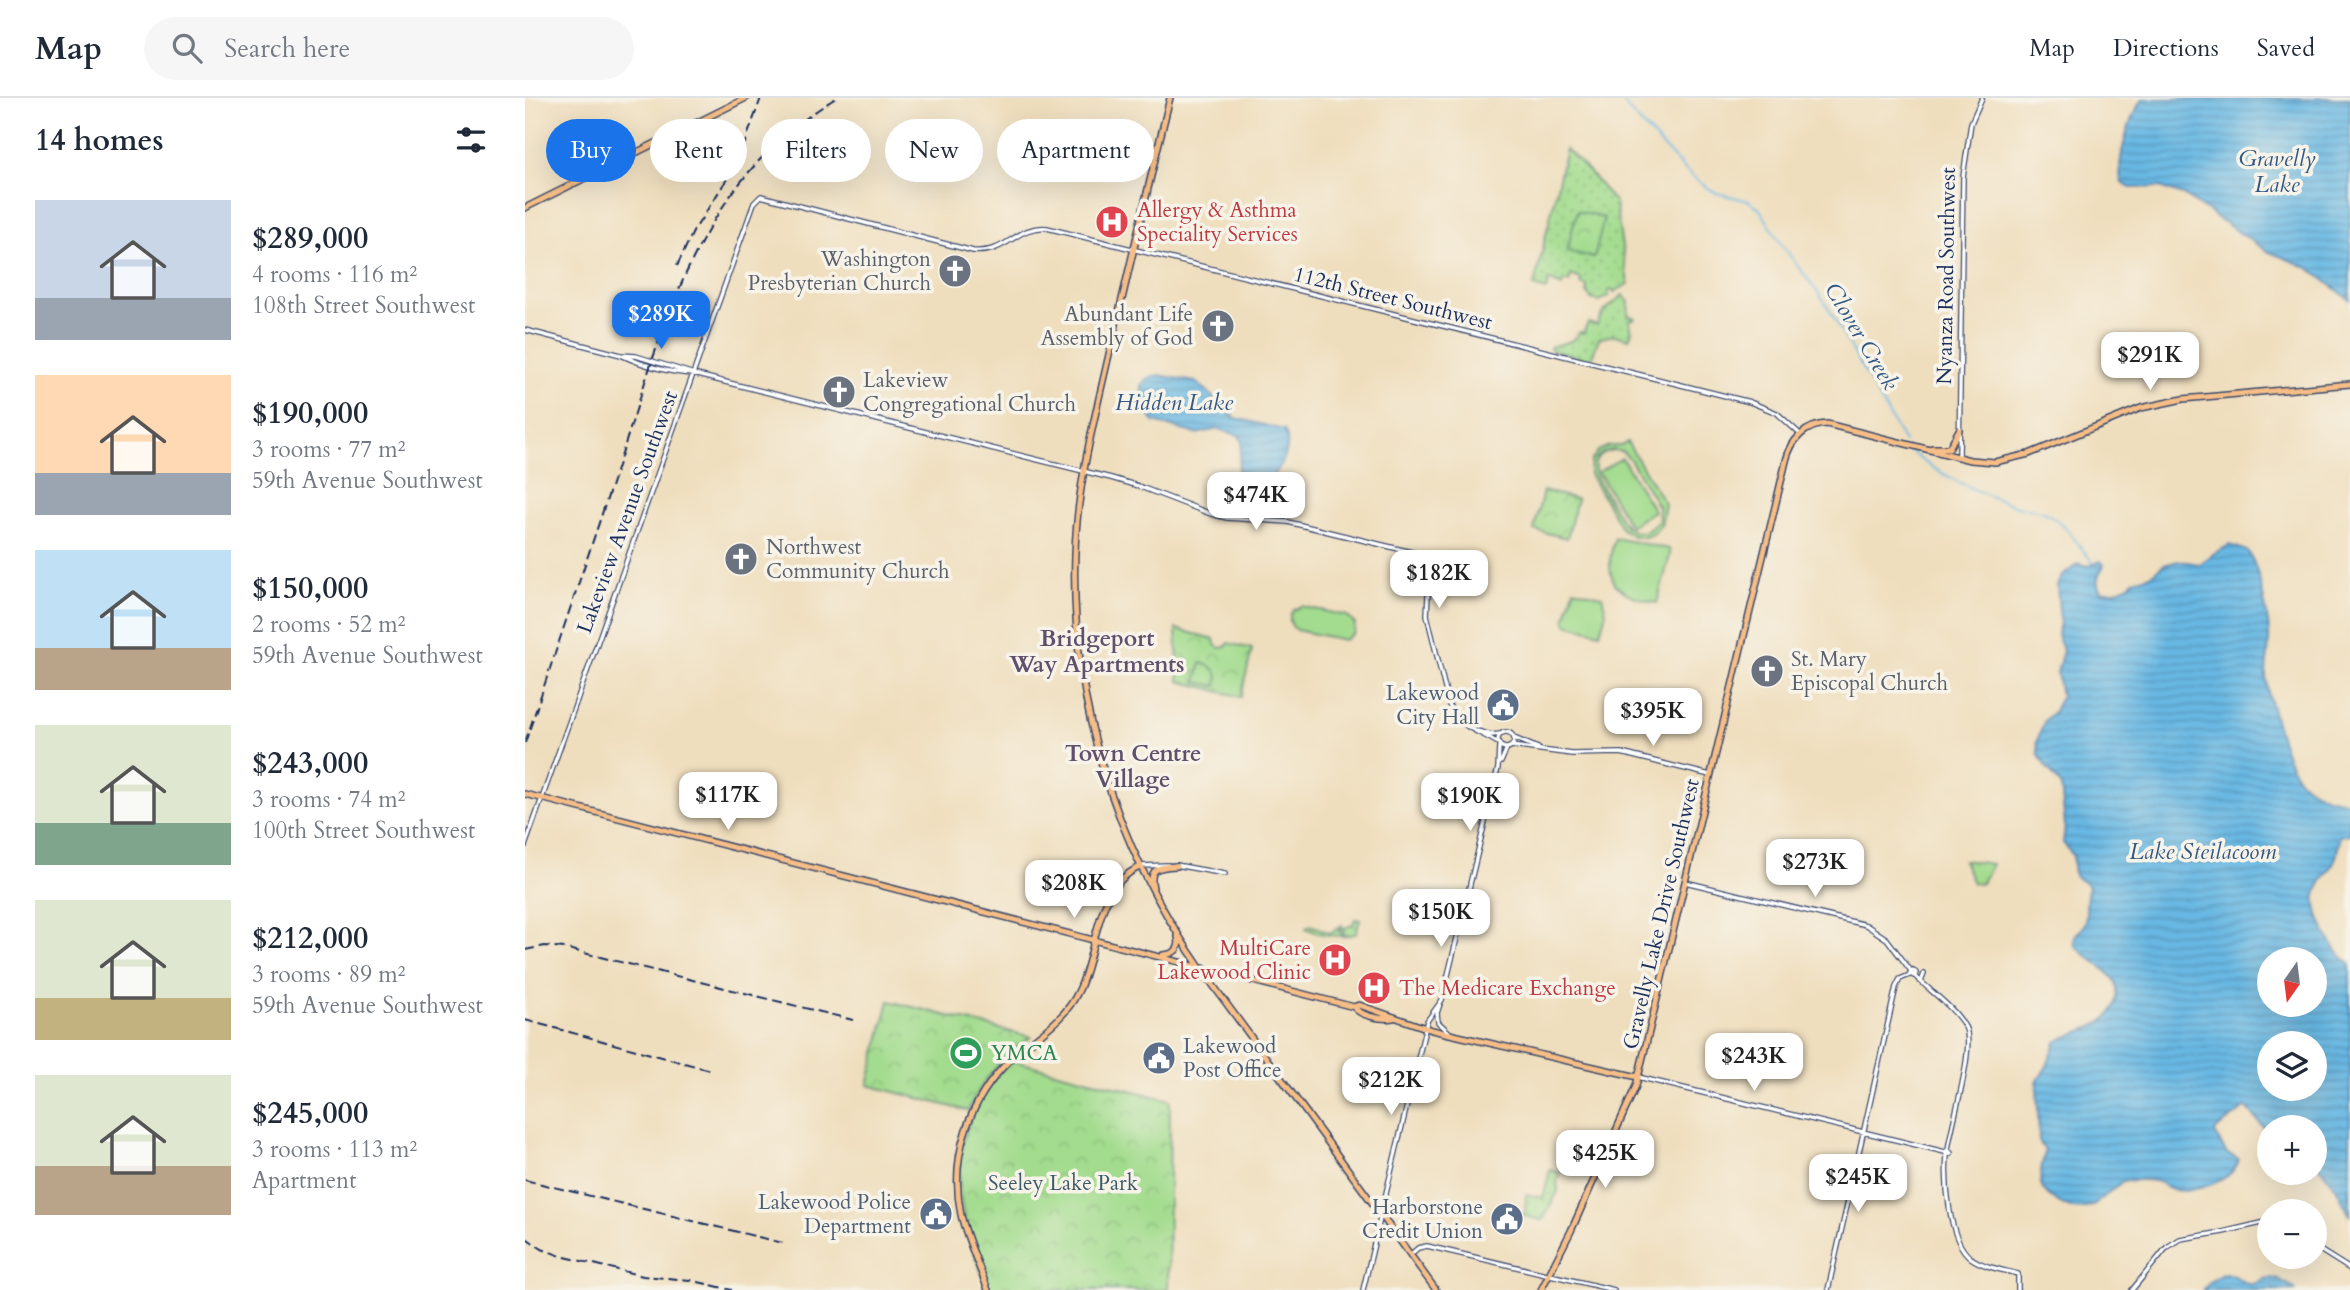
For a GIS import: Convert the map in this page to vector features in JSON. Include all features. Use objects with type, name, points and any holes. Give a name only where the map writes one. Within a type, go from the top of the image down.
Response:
[{"type":"main road","points":[[525,208],[745,98]]},
{"type":"main road","points":[[1170,98],[1084,472],[1077,522],[1076,624],[1091,729],[1122,824],[1140,867],[1174,928],[1436,1290]]},
{"type":"main road","points":[[1800,434],[1811,427],[1826,424],[1959,457],[1991,462],[2013,460],[2106,421],[2160,403],[2350,384]]},
{"type":"main road","points":[[1919,447],[1949,448],[1959,430]]},
{"type":"main road","name":"Gravelly Lake Drive Southwest","points":[[1541,1290],[1618,1131],[1638,1077],[1788,453],[1800,434]]},
{"type":"main road","points":[[525,794],[1158,955],[1354,1007],[1357,1012],[1393,1018],[1638,1077]]},
{"type":"main road","points":[[1154,894],[1151,878],[1153,873],[1160,868],[1177,866]]},
{"type":"main road","points":[[988,1290],[961,1213],[958,1174],[964,1135],[978,1101],[998,1072],[1023,1048],[1052,1027],[1071,1005],[1084,978],[1103,911],[1111,895],[1123,878],[1140,867]]},
{"type":"main road","points":[[1158,955],[1170,955],[1177,950],[1179,941],[1174,928]]},
{"type":"street","name":"Nyanza Road Southwest","points":[[1959,457],[1962,177],[1972,123],[1982,98]]},
{"type":"street","name":"Lakeview Avenue Southwest","points":[[525,846],[757,198],[766,197],[973,251]]},
{"type":"street","name":"112th Street Southwest","points":[[973,251],[997,249],[1024,232],[1047,228],[1750,402],[1777,413],[1800,434]]},
{"type":"street","points":[[525,330],[621,355],[636,356],[693,374],[1138,486],[1211,514],[1227,518],[1288,522],[1436,558],[1427,598],[1428,621],[1449,705],[1455,716],[1471,730],[1509,747],[1572,754],[1621,752],[1710,775]]},
{"type":"street","points":[[1471,730],[1492,736],[1508,733],[1540,749]]},
{"type":"street","points":[[1499,768],[1500,734]]},
{"type":"street","points":[[1451,1034],[1437,1020],[1437,1013],[1499,768],[1514,738]]},
{"type":"street","points":[[1140,867],[1156,864],[1226,874]]},
{"type":"street","points":[[1685,882],[1866,925],[1887,939],[1912,974],[1961,1021],[1968,1035],[1968,1056],[1947,1152],[1947,1194],[1963,1250],[1979,1262],[2018,1274],[2018,1290]]},
{"type":"street","points":[[1828,1290],[1896,987],[1900,979],[1912,974]]},
{"type":"street","points":[[1921,982],[1924,974]]},
{"type":"street","points":[[1363,1290],[1425,1027],[1432,1011],[1442,1000]]},
{"type":"street","points":[[1638,1077],[1912,1146],[1947,1152]]},
{"type":"street","points":[[2132,1290],[2167,1247],[2179,1239],[2223,1233],[2257,1224]]},
{"type":"street","points":[[1377,1233],[1382,1230],[1393,1232]]},
{"type":"street","points":[[1410,1255],[1427,1245],[1614,1290]]},
{"type":"street","points":[[2327,1255],[2350,1269]]},
{"type":"green space","points":[[1566,149],[1615,203],[1628,284],[1614,292],[1608,291],[1609,296],[1599,301],[1591,299],[1587,286],[1581,284],[1581,279],[1571,275],[1569,283],[1564,281],[1562,286],[1549,280],[1546,290],[1534,286]]},
{"type":"green space","points":[[1577,211],[1604,218],[1594,258],[1567,251]]},
{"type":"green space","points":[[1623,295],[1629,302],[1628,315],[1635,318],[1629,321],[1632,331],[1629,339],[1614,335],[1599,338],[1591,360],[1551,350],[1550,347],[1571,341],[1580,332],[1583,333],[1588,323],[1597,325],[1605,311]]},
{"type":"green space","points":[[1627,442],[1665,504],[1661,525],[1653,534],[1645,537],[1633,536],[1622,529],[1590,474],[1591,461],[1598,451],[1609,446],[1622,446]],"holes":[[[1613,450],[1623,452],[1658,506],[1659,520],[1647,531],[1635,532],[1625,525],[1595,472],[1597,458],[1603,453]]]},
{"type":"green space","points":[[1622,458],[1654,511],[1630,526],[1598,472]]},
{"type":"green space","points":[[1543,491],[1577,499],[1567,538],[1534,530]]},
{"type":"green space","points":[[1615,538],[1669,549],[1670,555],[1657,603],[1631,596],[1615,584],[1610,565]]},
{"type":"green space","points":[[1574,589],[1602,596],[1606,612],[1600,633],[1567,624],[1565,619]]},
{"type":"green space","points":[[1301,606],[1347,616],[1355,624],[1354,633],[1344,640],[1296,630],[1290,615]]},
{"type":"green space","points":[[1176,629],[1214,639],[1215,645],[1220,648],[1229,643],[1252,649],[1241,697],[1179,681]]},
{"type":"green space","points":[[1201,663],[1217,674],[1216,686],[1196,682]]},
{"type":"green space","points":[[1963,860],[1992,864],[1981,884],[1973,883]]},
{"type":"green space","points":[[1355,919],[1360,920],[1356,933],[1344,936],[1344,928],[1353,925]]},
{"type":"green space","points":[[1311,925],[1330,933],[1342,925],[1342,930],[1338,930],[1344,936],[1323,934],[1306,928]]},
{"type":"green space","points":[[889,1001],[1031,1037],[994,1069],[968,1111],[868,1085]]},
{"type":"green space","name":"Seeley Lake Park","points":[[1010,1060],[1170,1100],[1168,1290],[988,1290],[971,1242],[960,1197],[961,1152],[977,1103]]},
{"type":"green space","points":[[1550,1170],[1560,1173],[1558,1191],[1543,1220],[1520,1215],[1525,1213],[1526,1194],[1543,1198]]},
{"type":"water","name":"Gravelly Lake","points":[[2350,98],[2350,300],[2309,268],[2267,251],[2183,195],[2160,187],[2131,188],[2122,183],[2120,175],[2125,140],[2133,116],[2143,99]]},
{"type":"water","name":"Hidden Lake","points":[[1158,375],[1195,382],[1236,418],[1284,430],[1286,453],[1281,465],[1264,483],[1254,487],[1245,486],[1237,478],[1242,442],[1239,435],[1218,429],[1196,434],[1154,422],[1146,411],[1142,385],[1146,379]]},
{"type":"water","name":"Lake Steilacoom","points":[[2230,545],[2247,551],[2251,557],[2262,590],[2268,625],[2267,686],[2289,759],[2301,782],[2328,797],[2350,804],[2350,834],[2340,836],[2336,859],[2319,887],[2316,904],[2321,923],[2331,943],[2350,963],[2350,1216],[2337,1189],[2327,1176],[2327,1115],[2257,1115],[2257,1120],[2247,1108],[2243,1109],[2216,1130],[2215,1134],[2227,1154],[2239,1159],[2235,1167],[2220,1180],[2199,1188],[2169,1189],[2151,1180],[2135,1180],[2116,1186],[2101,1200],[2083,1209],[2058,1202],[2044,1191],[2041,1185],[2045,1151],[2039,1141],[2037,1082],[2047,1066],[2056,1042],[2103,1021],[2115,1007],[2117,993],[2113,978],[2074,944],[2075,935],[2084,924],[2089,887],[2074,875],[2073,855],[2063,843],[2065,826],[2061,785],[2039,755],[2037,741],[2045,720],[2053,713],[2061,697],[2057,673],[2063,650],[2057,635],[2060,623],[2057,585],[2061,577],[2078,564],[2089,566],[2101,561],[2104,565],[2098,578],[2099,587],[2101,591],[2114,591],[2130,585],[2134,580],[2151,575],[2163,565],[2179,561],[2200,564]]},
{"type":"water","points":[[2222,1274],[2235,1276],[2250,1284],[2268,1278],[2277,1279],[2296,1290],[2203,1290]]},
{"type":"waterway","name":"Clover Creek","points":[[1620,98],[1685,170],[1706,187],[1717,193],[1749,201],[1759,208],[1782,245],[1825,302],[1904,442]]},
{"type":"waterway","name":"Clover Creek","points":[[1907,447],[1928,465],[1958,482],[2005,502],[2051,516],[2071,535],[2093,563]]},
{"type":"railway","points":[[677,266],[693,232],[738,162],[761,98]]},
{"type":"railway","points":[[525,743],[651,364],[691,262],[717,216],[749,172],[788,133],[836,98]]},
{"type":"railway","points":[[525,950],[545,946],[564,948],[853,1020]]},
{"type":"railway","points":[[525,1020],[710,1070]]},
{"type":"railway","points":[[525,1180],[783,1243]]},
{"type":"railway","points":[[525,1237],[542,1249],[561,1256],[643,1276],[690,1280],[732,1290]]},
{"type":"place","name":"Allergy & Asthma Speciality Services","points":[[1112,222]]},
{"type":"place","name":"Washington Presbyterian Church","points":[[955,271]]},
{"type":"place","name":"Abundant Life Assembly of God","points":[[1218,326]]},
{"type":"place","name":"Lakeview Congregational Church","points":[[839,392]]},
{"type":"place","name":"Northwest Community Church","points":[[741,559]]},
{"type":"place","name":"St. Mary Episcopal Church","points":[[1767,671]]},
{"type":"place","name":"Lakewood City Hall","points":[[1503,705]]},
{"type":"place","name":"MultiCare Lakewood Clinic","points":[[1335,960]]},
{"type":"place","name":"The Medicare Exchange","points":[[1374,988]]},
{"type":"place","name":"YMCA","points":[[966,1053]]},
{"type":"place","name":"Lakewood Post Office","points":[[1159,1058]]},
{"type":"place","name":"Lakewood Police Department","points":[[936,1214]]},
{"type":"place","name":"Harborstone Credit Union","points":[[1507,1219]]},
{"type":"district","name":"Bridgeport Way Apartments","points":[[1097,651]]},
{"type":"district","name":"Town Centre Village","points":[[1133,766]]}]
